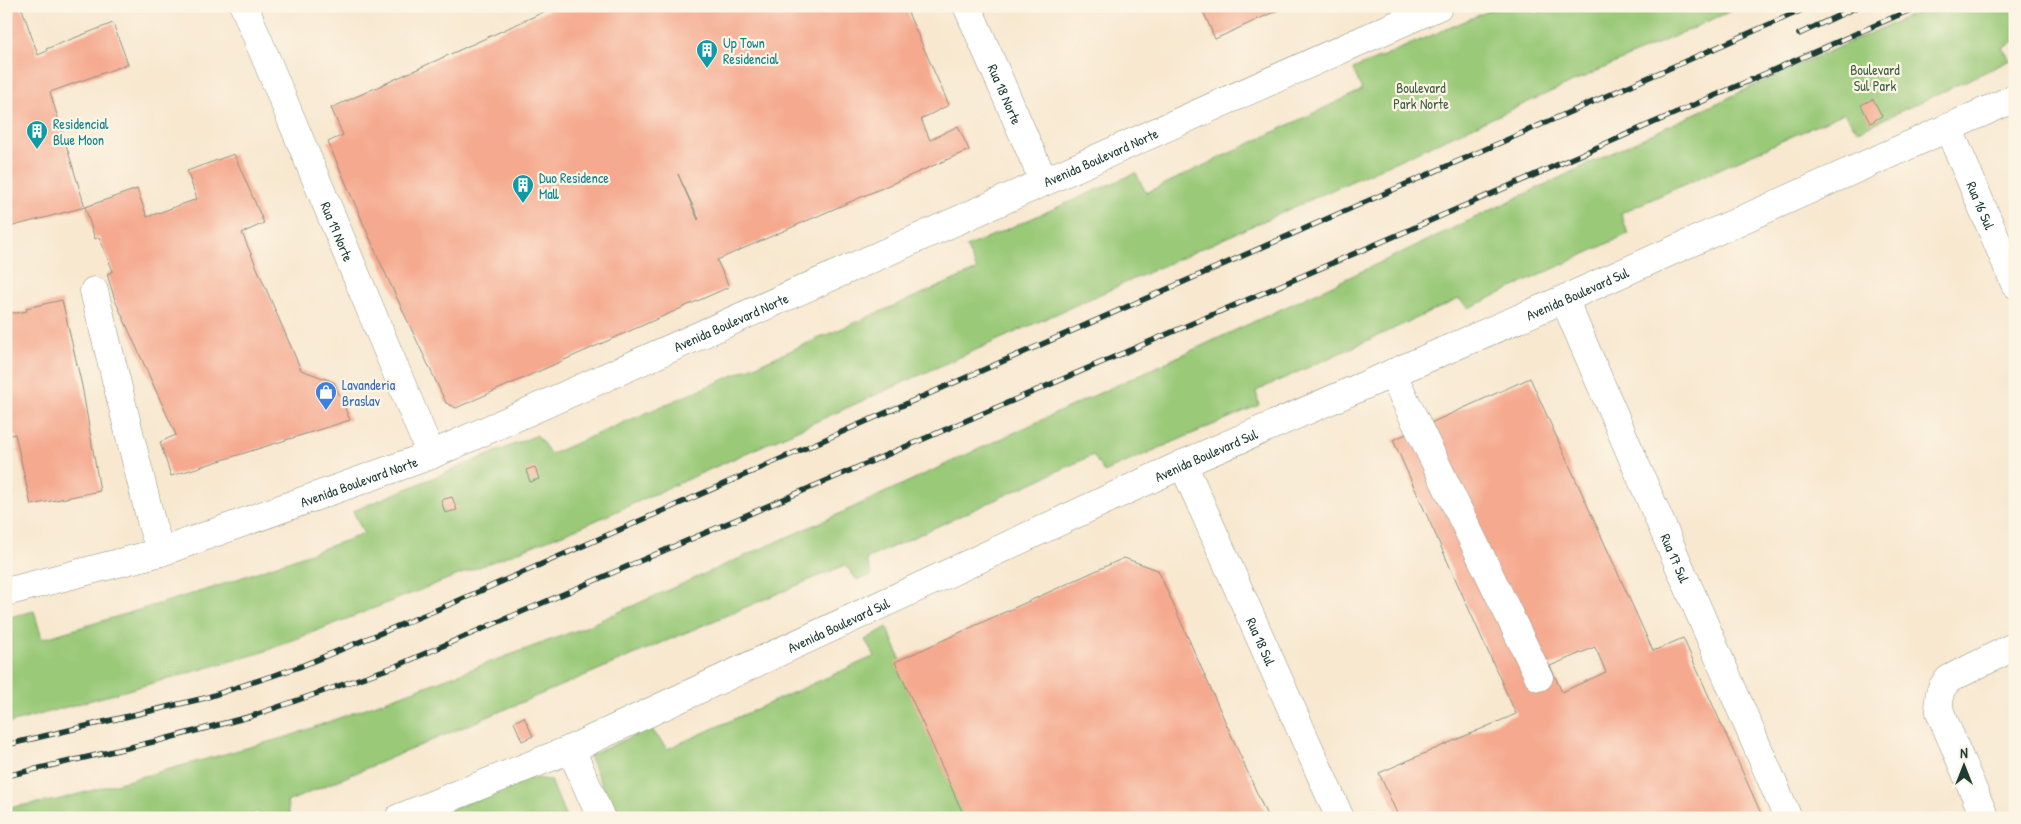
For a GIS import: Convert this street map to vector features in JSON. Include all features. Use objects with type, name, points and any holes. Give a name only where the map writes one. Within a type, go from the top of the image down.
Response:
[{"type":"street","name":"Rua 19 Norte","points":[[244,6],[431,455]]},
{"type":"street","name":"Rua 18 Norte","points":[[967,6],[1044,182]]},
{"type":"street","name":"Avenida Boulevard Norte","points":[[6,592],[161,552],[431,455],[1433,8]]},
{"type":"street","name":"Avenida Boulevard Sul","points":[[399,818],[571,749],[1183,464],[1564,299],[2015,98]]},
{"type":"street","name":"Rua 16 Sul","points":[[1948,127],[2015,284]]},
{"type":"street","points":[[94,291],[152,525],[161,552]]},
{"type":"street","name":"Rua 17 Sul","points":[[1564,299],[1788,818]]},
{"type":"street","points":[[1392,373],[1539,677]]},
{"type":"street","name":"Rua 18 Sul","points":[[1183,464],[1340,818]]},
{"type":"street","points":[[1985,818],[1940,712],[1938,695],[1942,686],[1949,679],[2015,646]]},
{"type":"street","points":[[571,749],[602,818]]},
{"type":"green space","name":"Boulevard Park Norte","points":[[1500,6],[1533,6],[1536,14],[1552,6],[1742,6],[588,524],[260,653],[6,724],[6,618],[34,611],[42,639],[212,588],[364,534],[353,511],[537,435],[551,454],[977,270],[966,247],[1136,173],[1146,193],[1362,90],[1353,69]]},
{"type":"green space","name":"Boulevard Sul Park","points":[[1932,6],[2015,6],[2015,42],[2002,48],[2011,60],[1858,131],[1844,113],[1621,213],[1628,234],[1469,308],[1459,299],[1256,391],[1259,405],[1104,472],[1093,455],[866,559],[872,575],[857,580],[845,565],[287,802],[290,818],[262,818],[258,812],[241,818],[6,818],[6,808],[57,800],[290,736],[583,628],[830,518],[1320,291],[1787,70]]},
{"type":"green space","points":[[887,627],[966,818],[617,818],[589,756],[651,728],[667,749],[875,656],[865,640]]},
{"type":"green space","points":[[527,777],[551,780],[566,818],[432,818]]},
{"type":"building","name":"Residencial Blue Moon","points":[[6,6],[21,6],[38,55],[47,51],[46,49],[113,23],[128,64],[50,92],[85,207],[6,228]]},
{"type":"building","name":"Duo Residence Mall","points":[[557,6],[905,6],[949,105],[921,119],[930,140],[958,126],[969,150],[717,260],[729,287],[456,408],[446,403],[381,264],[328,142],[343,135],[331,108]],"holes":[[[678,174],[699,219],[698,220]]]},
{"type":"building","points":[[1201,6],[1287,6],[1215,39]]},
{"type":"building","points":[[1873,99],[1882,116],[1870,123],[1861,105]]},
{"type":"building","points":[[234,154],[264,223],[242,233],[301,370],[334,382],[350,420],[171,476],[160,442],[176,435],[115,300],[107,274],[113,271],[99,237],[95,239],[85,207],[137,189],[147,217],[197,199],[187,171]]},
{"type":"building","points":[[62,300],[82,386],[100,491],[31,505],[15,434],[6,436],[6,312],[17,313],[27,311],[26,308]]},
{"type":"building","points":[[1530,378],[1653,651],[1683,638],[1763,818],[1399,818],[1379,773],[1516,714],[1393,440]],"holes":[[[1595,647],[1606,672],[1562,692],[1550,666]]]},
{"type":"building","points":[[535,467],[539,479],[530,482],[526,470]]},
{"type":"building","points":[[452,497],[457,510],[445,513],[441,500]]},
{"type":"building","points":[[1124,558],[1158,570],[1268,818],[965,818],[895,662]]},
{"type":"building","points":[[524,717],[533,736],[522,741],[514,722]]},
{"type":"railway","points":[[6,745],[205,698],[299,667],[453,603],[1811,6]]},
{"type":"railway","points":[[1799,34],[1859,6]]},
{"type":"railway","points":[[6,776],[157,741],[252,716],[396,666],[1409,230],[1919,6]]},
{"type":"place","name":"Up Town Residencial","points":[[707,69]]},
{"type":"place","name":"Residencial Blue Moon","points":[[37,150]]},
{"type":"place","name":"Duo Residence Mall","points":[[523,204]]},
{"type":"place","name":"Lavanderia Braslav","points":[[326,411]]}]
